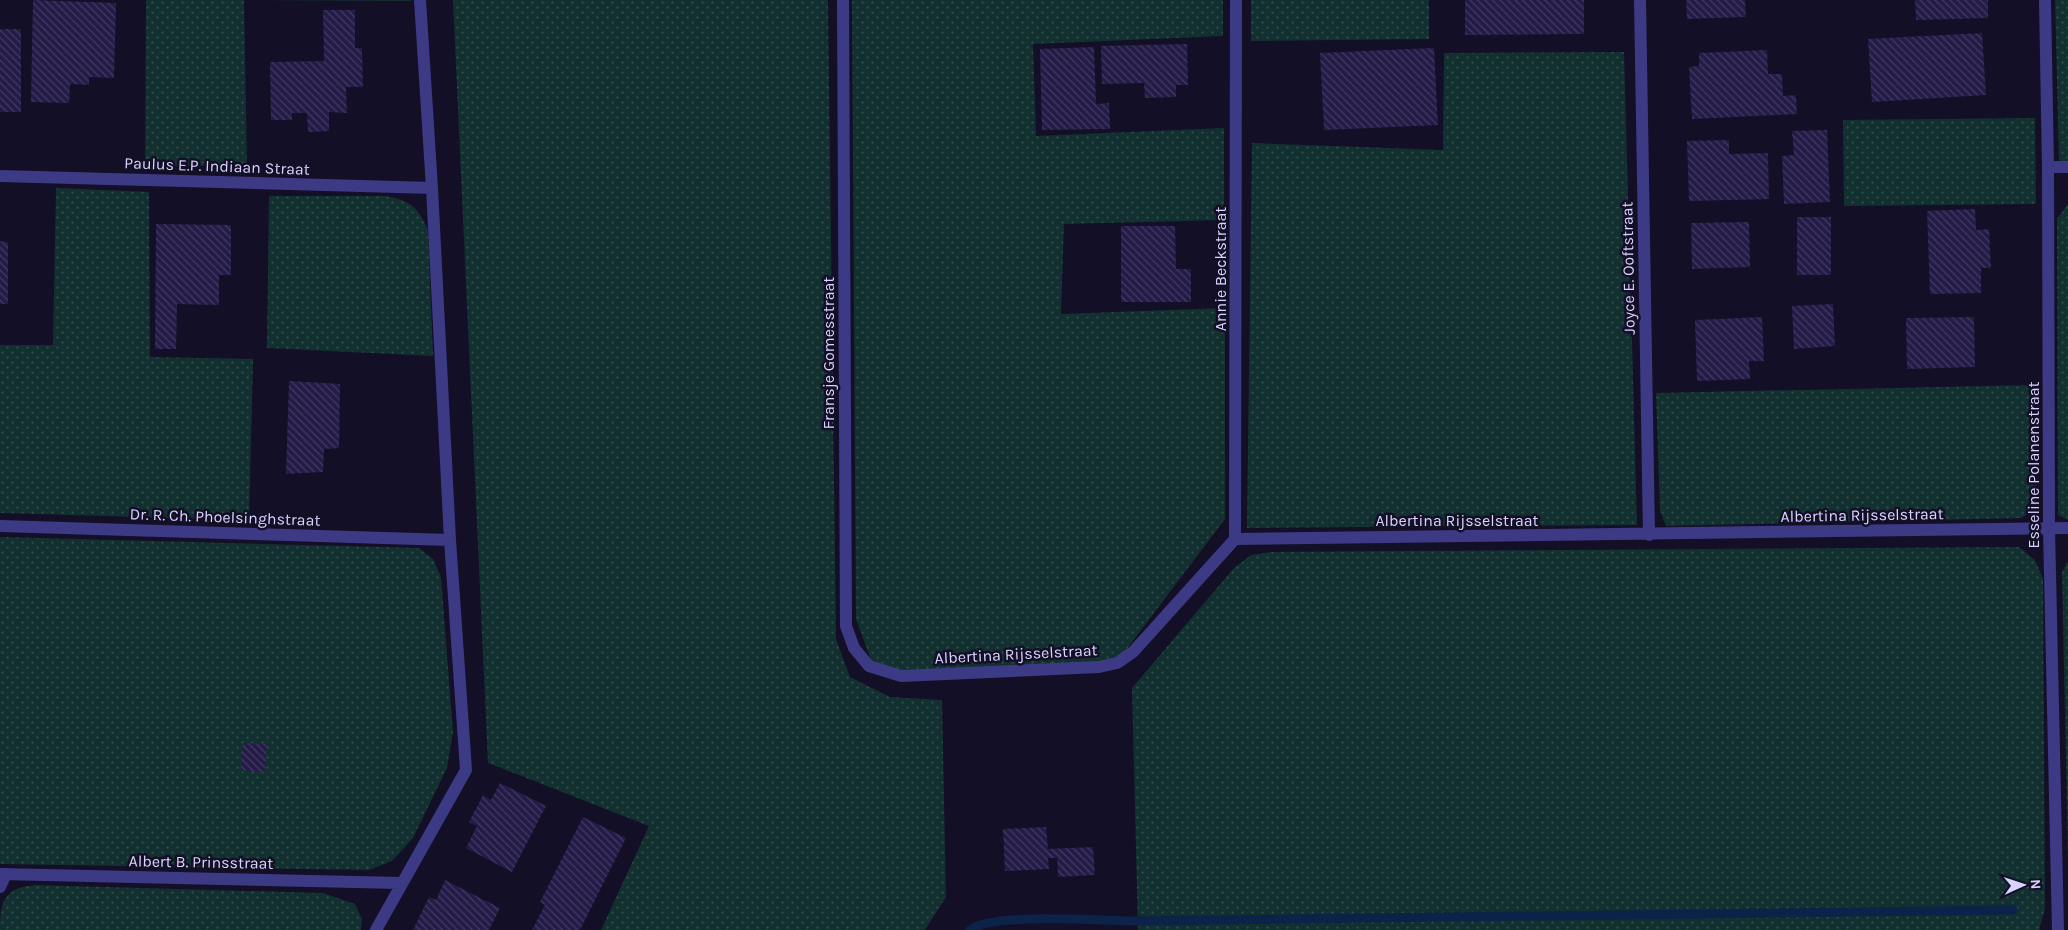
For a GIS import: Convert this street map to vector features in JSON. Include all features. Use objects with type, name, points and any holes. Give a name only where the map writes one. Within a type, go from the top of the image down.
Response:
[{"type":"street","points":[[376,930],[466,770],[450,540],[432,188],[420,0]]},
{"type":"street","name":"Fransje Gomesstraat","points":[[843,0],[846,626],[854,648],[869,666],[901,676]]},
{"type":"street","name":"Annie Beckstraat","points":[[1235,538],[1236,0]]},
{"type":"street","name":"Joyce E. Ooftstraat","points":[[1640,0],[1648,535]]},
{"type":"street","name":"Esseline Polanenstraat","points":[[2045,0],[2048,167],[2049,528],[2058,930]]},
{"type":"street","points":[[2048,167],[2068,167]]},
{"type":"street","name":"Paulus E.P. Indiaan Straat","points":[[0,176],[432,188]]},
{"type":"street","name":"Dr. R. Ch. Phoelsinghstraat","points":[[0,526],[450,540]]},
{"type":"street","name":"Albertina Rijsselstraat","points":[[901,676],[1099,668],[1117,663],[1132,652],[1235,538],[1648,535],[2068,528]]},
{"type":"street","points":[[0,887],[3,874]]},
{"type":"street","name":"Albert B. Prinsstraat","points":[[3,874],[401,883]]},
{"type":"green space","points":[[146,0],[244,0],[247,166],[145,166]]},
{"type":"green space","points":[[244,0],[411,0],[411,1]]},
{"type":"green space","points":[[453,0],[828,0],[836,639],[850,677],[890,697],[942,700],[946,897],[925,930],[601,930],[649,826],[488,763]]},
{"type":"green space","points":[[852,0],[1223,0],[1223,36],[1033,44],[1036,136],[1224,128],[1224,220],[1064,224],[1061,314],[1225,308],[1225,519],[1114,666],[894,673],[871,660],[856,619]]},
{"type":"green space","points":[[1251,0],[1429,0],[1429,39],[1251,41]]},
{"type":"green space","points":[[2055,0],[2068,0],[2068,169],[2059,160]]},
{"type":"green space","points":[[1624,52],[1637,525],[1247,528],[1252,143],[1443,150],[1444,53]]},
{"type":"green space","points":[[2035,118],[2036,204],[1844,206],[1843,120]]},
{"type":"green space","points":[[56,188],[149,192],[150,357],[253,359],[249,520],[0,513],[0,345],[53,345]]},
{"type":"green space","points":[[269,196],[386,196],[402,200],[413,206],[428,230],[433,356],[267,348]]},
{"type":"green space","points":[[2068,204],[2068,520],[2058,515],[2057,219]]},
{"type":"green space","points":[[2033,385],[2037,510],[2021,518],[1666,526],[1660,511],[1656,393]]},
{"type":"green space","points":[[0,537],[419,548],[433,559],[441,577],[453,732],[447,768],[413,838],[392,861],[369,870],[0,864]]},
{"type":"green space","points":[[2019,547],[2035,560],[2043,579],[2045,909],[2039,930],[1138,930],[1132,688],[1234,568],[1251,555],[1271,552]]},
{"type":"green space","points":[[2068,561],[2068,859],[2062,572]]},
{"type":"green space","points":[[35,885],[323,893],[355,904],[362,919],[361,930],[0,930],[1,911],[6,898],[16,889]]},
{"type":"building","points":[[33,0],[116,3],[114,78],[89,77],[89,85],[70,84],[69,103],[31,102]]},
{"type":"building","points":[[1465,0],[1584,0],[1584,34],[1465,35]]},
{"type":"building","points":[[1686,0],[1745,0],[1746,17],[1687,19]]},
{"type":"building","points":[[1915,0],[1988,0],[1988,18],[1916,20]]},
{"type":"building","points":[[323,10],[355,10],[355,48],[362,48],[363,87],[346,87],[347,113],[329,112],[329,131],[308,132],[307,113],[292,113],[292,120],[271,120],[270,62],[324,61]]},
{"type":"building","points":[[0,29],[21,29],[21,112],[0,112]]},
{"type":"building","points":[[1982,33],[1986,95],[1872,102],[1868,39]]},
{"type":"building","points":[[1187,44],[1188,85],[1176,85],[1176,97],[1145,98],[1144,83],[1102,84],[1101,46]]},
{"type":"building","points":[[1094,47],[1096,104],[1109,103],[1110,129],[1042,130],[1040,49]]},
{"type":"building","points":[[1434,48],[1438,125],[1324,130],[1320,53]]},
{"type":"building","points":[[1767,50],[1768,74],[1782,74],[1783,96],[1796,95],[1797,114],[1692,119],[1689,67],[1699,66],[1699,53]]},
{"type":"building","points":[[1827,130],[1830,202],[1784,204],[1782,156],[1794,155],[1792,131]]},
{"type":"building","points":[[1729,140],[1729,154],[1768,153],[1769,199],[1689,201],[1687,141]]},
{"type":"building","points":[[1975,209],[1976,230],[1989,229],[1991,268],[1981,268],[1981,293],[1930,294],[1927,211]]},
{"type":"building","points":[[1797,217],[1831,217],[1831,275],[1797,275]]},
{"type":"building","points":[[1749,222],[1750,267],[1692,269],[1691,223]]},
{"type":"building","points":[[156,224],[231,225],[231,275],[219,275],[219,305],[177,304],[176,349],[155,349]]},
{"type":"building","points":[[1121,226],[1175,226],[1176,269],[1191,269],[1191,302],[1121,302]]},
{"type":"building","points":[[0,241],[8,242],[8,304],[0,304]]},
{"type":"building","points":[[1833,304],[1835,346],[1794,349],[1792,306]]},
{"type":"building","points":[[1762,317],[1764,361],[1749,361],[1750,379],[1697,381],[1695,320]]},
{"type":"building","points":[[1974,317],[1975,367],[1907,369],[1906,318]]},
{"type":"building","points":[[289,381],[340,384],[339,448],[324,449],[323,472],[286,474]]},
{"type":"building","points":[[243,743],[267,744],[265,772],[241,770]]},
{"type":"building","points":[[500,783],[546,806],[512,872],[466,848],[477,826],[469,822],[483,795],[491,800]]},
{"type":"building","points":[[583,817],[626,838],[580,930],[532,930],[545,905],[540,902]]},
{"type":"building","points":[[1046,827],[1048,849],[1093,847],[1095,875],[1058,877],[1057,858],[1048,858],[1049,869],[1005,871],[1003,829]]},
{"type":"building","points":[[445,880],[500,908],[489,930],[413,930],[429,897],[436,900]]},
{"type":"waterway","points":[[970,930],[982,924],[1024,919],[1138,921],[2013,910]]}]
